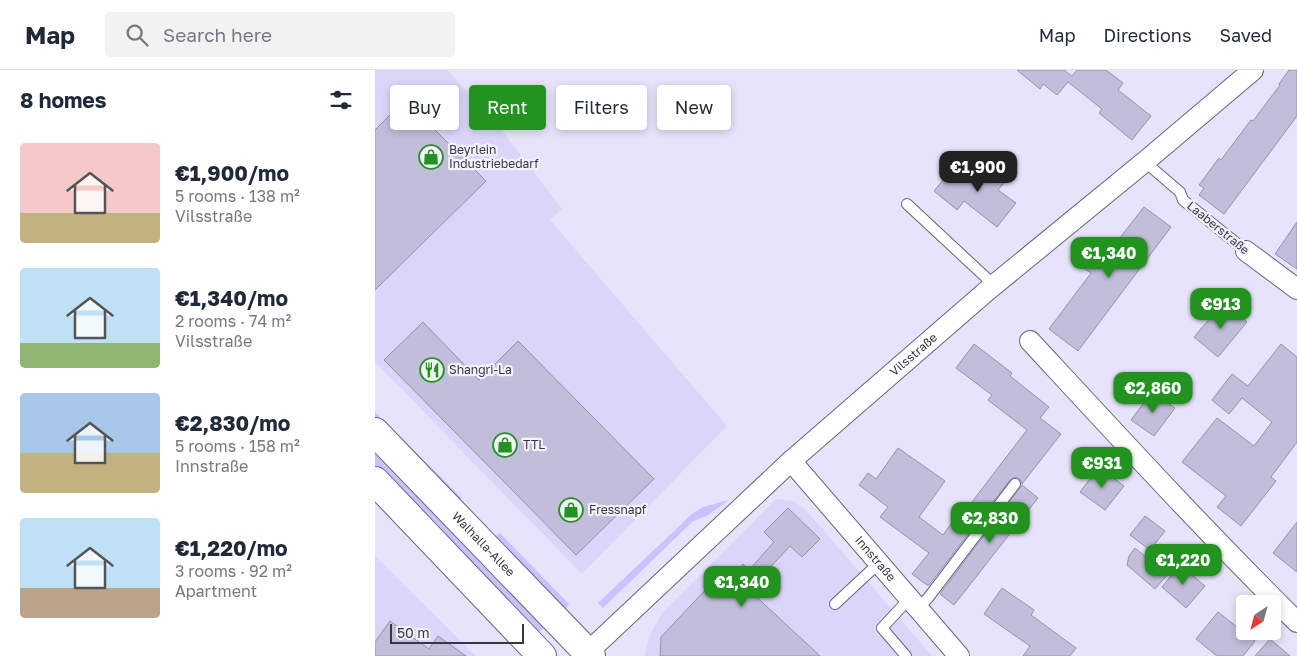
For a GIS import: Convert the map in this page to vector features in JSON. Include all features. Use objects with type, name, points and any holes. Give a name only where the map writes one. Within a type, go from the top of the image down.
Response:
[{"type":"main road","name":"Walhalla-Allee","points":[[375,432],[589,654]]},
{"type":"main road","points":[[375,481],[542,656]]},
{"type":"street","name":"Vilsstraße","points":[[589,654],[791,461],[994,285],[1145,162],[1253,70]]},
{"type":"street","name":"Laaberstraße","points":[[1247,251],[1297,289]]},
{"type":"street","points":[[1031,341],[1132,452],[1297,622]]},
{"type":"street","name":"Innstraße","points":[[791,461],[959,656]]},
{"type":"lane","name":"Laaberstraße","points":[[1145,162],[1180,192],[1183,200],[1247,251]]},
{"type":"lane","points":[[907,204],[994,285]]},
{"type":"lane","points":[[906,656],[882,628],[913,604],[928,598],[1015,484]]},
{"type":"lane","points":[[835,604],[879,563]]},
{"type":"shaded area","points":[[375,70],[447,70],[469,94],[469,130],[502,130],[562,209],[550,220],[727,426],[582,574],[375,362]]},
{"type":"shaded area","points":[[375,412],[462,498],[456,504],[375,423]]},
{"type":"shaded area","points":[[375,451],[544,628],[539,632],[423,509],[375,465]]},
{"type":"shaded area","points":[[776,499],[793,501],[805,509],[932,656],[645,656],[649,637],[662,613]]},
{"type":"shaded area","points":[[729,500],[708,515],[692,522],[603,608],[598,603],[693,513],[703,507]]},
{"type":"shaded area","points":[[500,533],[569,604],[564,611],[513,564],[496,536]]},
{"type":"shaded area","points":[[375,556],[476,656],[375,656]]},
{"type":"building","points":[[1017,70],[1064,70],[1072,76],[1077,70],[1106,70],[1123,83],[1118,90],[1151,116],[1132,140],[1099,113],[1102,109],[1068,82],[1057,95],[1043,84],[1040,89]]},
{"type":"building","points":[[1289,70],[1297,70],[1297,116],[1224,214],[1199,195],[1204,188],[1199,185],[1219,158],[1221,160],[1251,120],[1253,121]]},
{"type":"building","points":[[390,115],[390,130],[435,130],[486,181],[375,290],[375,130]]},
{"type":"building","points":[[986,160],[1008,178],[998,190],[1016,203],[997,227],[964,201],[957,210],[934,191],[953,168],[969,181]]},
{"type":"building","points":[[1144,207],[1171,227],[1078,351],[1049,329],[1091,273],[1085,269],[1094,258],[1100,263]]},
{"type":"building","points":[[1297,222],[1297,269],[1275,254]]},
{"type":"building","points":[[1224,302],[1247,322],[1218,357],[1194,337]]},
{"type":"building","points":[[423,322],[479,380],[518,341],[654,479],[576,555],[384,360]]},
{"type":"building","points":[[974,344],[1012,373],[1010,376],[1049,407],[1040,418],[1061,434],[1022,484],[1020,479],[1016,477],[1010,480],[929,585],[927,585],[912,574],[929,553],[880,517],[888,507],[859,485],[868,473],[876,479],[898,448],[945,481],[919,517],[943,535],[959,513],[962,515],[1027,430],[988,400],[992,395],[956,368]]},
{"type":"building","points":[[1281,344],[1297,357],[1297,442],[1271,477],[1276,481],[1241,526],[1217,507],[1226,496],[1182,462],[1217,418],[1254,446],[1272,422],[1242,398],[1229,414],[1212,400],[1232,374],[1248,386]]},
{"type":"building","points":[[1152,392],[1175,408],[1154,436],[1131,420]]},
{"type":"building","points":[[1099,467],[1124,486],[1105,510],[1080,492]]},
{"type":"building","points":[[1022,485],[1038,498],[954,605],[940,594]]},
{"type":"building","points":[[788,508],[820,539],[802,557],[790,546],[749,590],[820,656],[660,656],[661,637],[726,568],[733,574],[743,564],[749,570],[774,542],[764,532]]},
{"type":"building","points":[[1145,516],[1165,531],[1150,550],[1130,535]]},
{"type":"building","points":[[1297,522],[1297,572],[1273,553]]},
{"type":"building","points":[[1135,548],[1167,575],[1155,589],[1127,565],[1129,556]]},
{"type":"building","points":[[1180,565],[1205,586],[1186,608],[1162,587]]},
{"type":"building","points":[[1002,588],[1034,610],[1031,615],[1076,648],[1070,656],[1023,656],[1030,646],[984,614]]},
{"type":"building","points":[[1218,612],[1236,626],[1236,640],[1255,641],[1243,656],[1217,656],[1196,639]]},
{"type":"building","points":[[390,621],[429,649],[438,636],[466,656],[375,656],[375,642]]},
{"type":"building","points":[[1271,640],[1290,656],[1255,656]]},
{"type":"place","name":"Beyrlein Industriebedarf","points":[[431,157]]},
{"type":"place","name":"Shangri-La","points":[[432,370]]},
{"type":"place","name":"TTL","points":[[505,445]]},
{"type":"place","name":"Fressnapf","points":[[571,510]]}]
